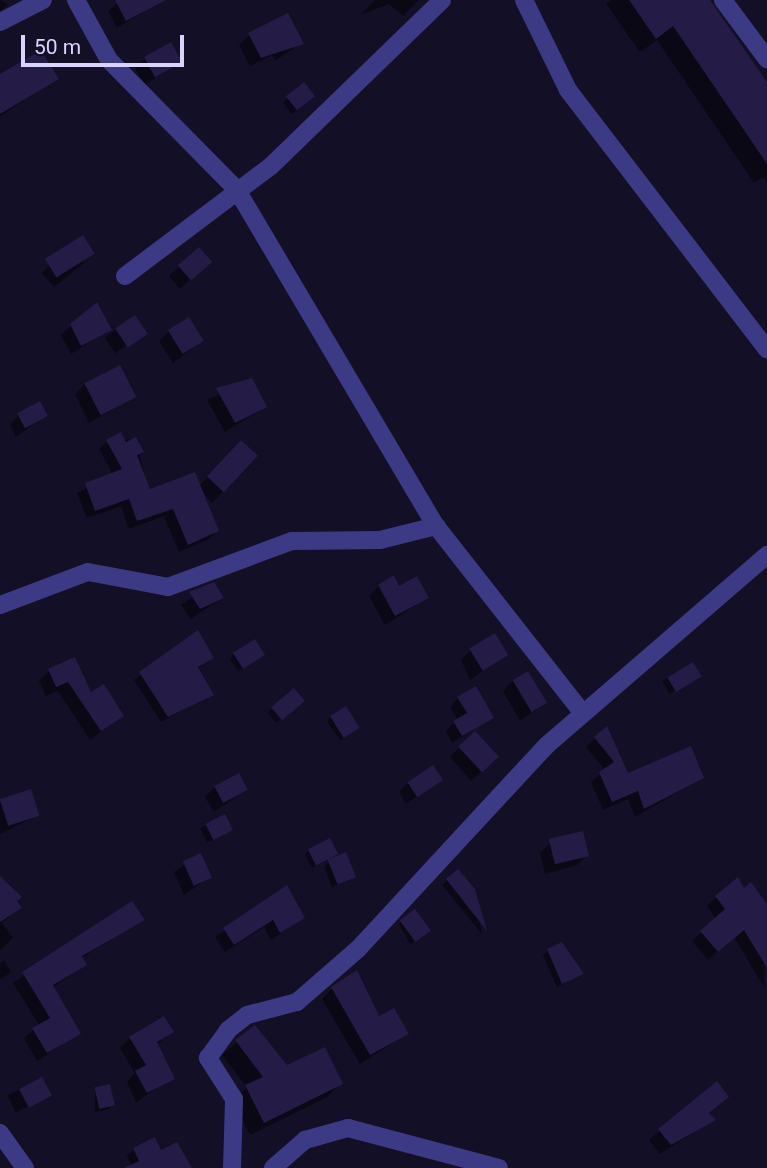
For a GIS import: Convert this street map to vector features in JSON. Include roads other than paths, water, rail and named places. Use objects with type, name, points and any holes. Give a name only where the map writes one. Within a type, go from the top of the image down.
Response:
[{"type":"street","points":[[0,22],[43,0]]},
{"type":"street","points":[[76,0],[109,60],[237,190],[436,526],[455,542],[582,712]]},
{"type":"street","points":[[125,276],[271,166],[442,0]]},
{"type":"street","points":[[524,0],[568,90],[767,349]]},
{"type":"street","points":[[723,0],[767,59]]},
{"type":"street","points":[[0,605],[88,572],[169,587],[292,541],[380,540],[436,526]]},
{"type":"street","points":[[232,1168],[234,1099],[208,1058],[228,1030],[247,1015],[297,1002],[358,949],[582,712],[767,555]]},
{"type":"street","points":[[273,1168],[305,1140],[348,1128],[499,1168]]},
{"type":"street","points":[[0,1133],[25,1168]]}]
